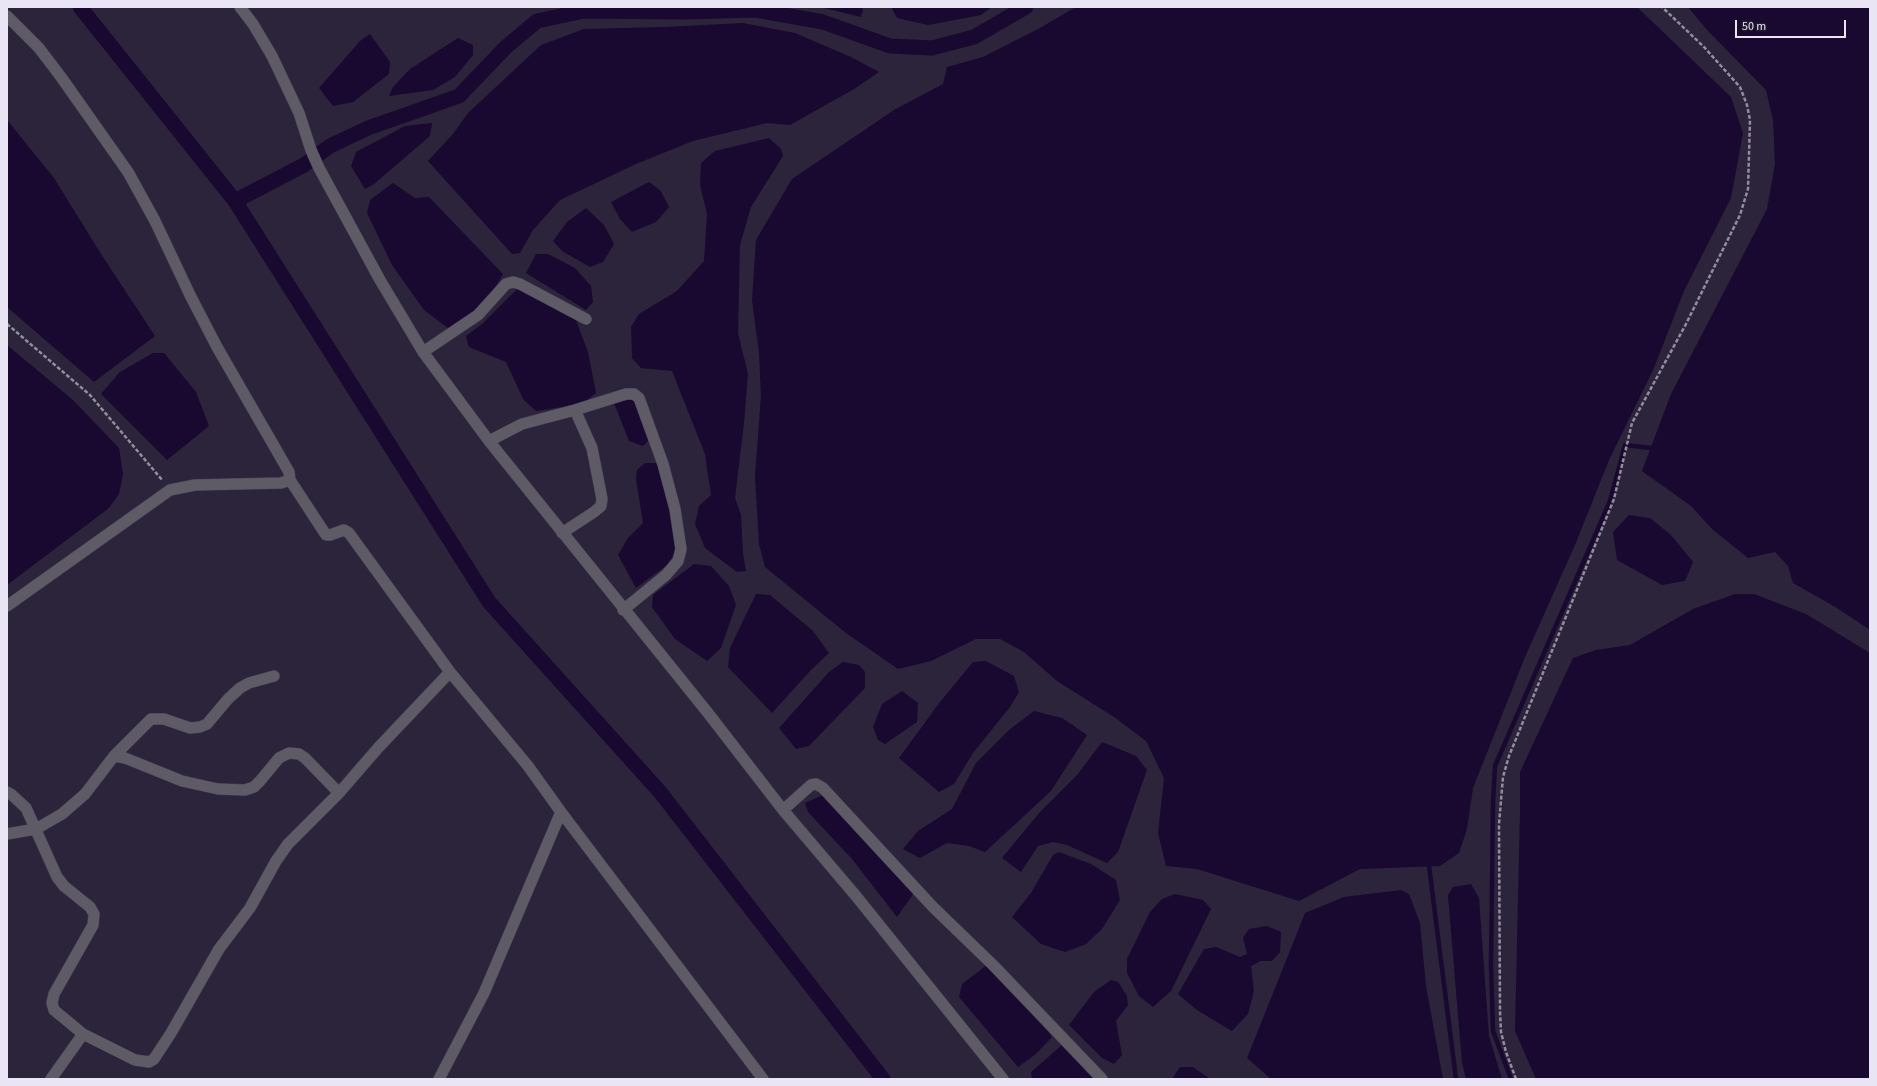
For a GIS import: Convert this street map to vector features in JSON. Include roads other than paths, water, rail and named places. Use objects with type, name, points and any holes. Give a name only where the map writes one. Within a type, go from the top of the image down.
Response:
[{"type":"street","points":[[240,7],[253,24],[272,56],[298,113],[319,168],[380,280],[423,352],[489,441],[623,610],[704,707],[783,810],[856,896],[1003,1079]]},
{"type":"street","points":[[7,16],[39,48],[128,172],[155,221],[191,297],[289,472],[290,480],[326,535],[344,530],[349,533],[450,672],[528,766],[561,812],[763,1079]]},
{"type":"street","points":[[423,352],[478,315],[506,284],[513,282],[520,284],[586,320]]},
{"type":"street","points":[[489,441],[522,424],[575,410],[626,394],[634,394],[639,398],[661,457],[676,509],[681,549],[678,561],[666,575],[623,610]]},
{"type":"street","points":[[562,533],[594,512],[601,506],[602,499],[592,448],[575,410]]},
{"type":"street","points":[[7,606],[170,490],[195,485],[281,483],[290,480]]},
{"type":"street","points":[[7,792],[26,808],[57,877],[64,886],[90,907],[94,914],[93,926],[54,994],[52,1003],[54,1010],[83,1034],[135,1060],[143,1063],[149,1062],[154,1058],[188,1006],[219,949],[250,908],[276,860],[288,844],[339,793],[378,748],[450,672]]},
{"type":"street","points":[[7,834],[36,829],[62,814],[85,794],[114,756],[152,719],[164,719],[190,728],[200,727],[206,724],[240,688],[249,683],[274,676]]},
{"type":"street","points":[[114,756],[125,758],[182,781],[218,789],[245,790],[254,787],[279,758],[289,753],[299,754],[305,758],[339,793]]},
{"type":"street","points":[[783,810],[811,785],[816,784],[823,788],[933,907],[994,966],[1102,1079]]},
{"type":"street","points":[[439,1079],[484,993],[561,812]]},
{"type":"street","points":[[51,1079],[83,1034]]},
{"type":"waterway","points":[[80,7],[235,201],[489,602],[660,792],[883,1079]]},
{"type":"waterway","points":[[235,201],[304,165],[330,146],[368,128],[459,96],[506,47],[537,21],[584,11],[685,12],[756,10],[823,22],[890,46],[932,48],[974,37],[1026,7]]},
{"type":"waterway","points":[[1511,1079],[1493,1031],[1491,966],[1493,802],[1495,766],[1610,501],[1625,445],[1651,448]]},
{"type":"waterway","points":[[1429,866],[1456,1079]]}]
